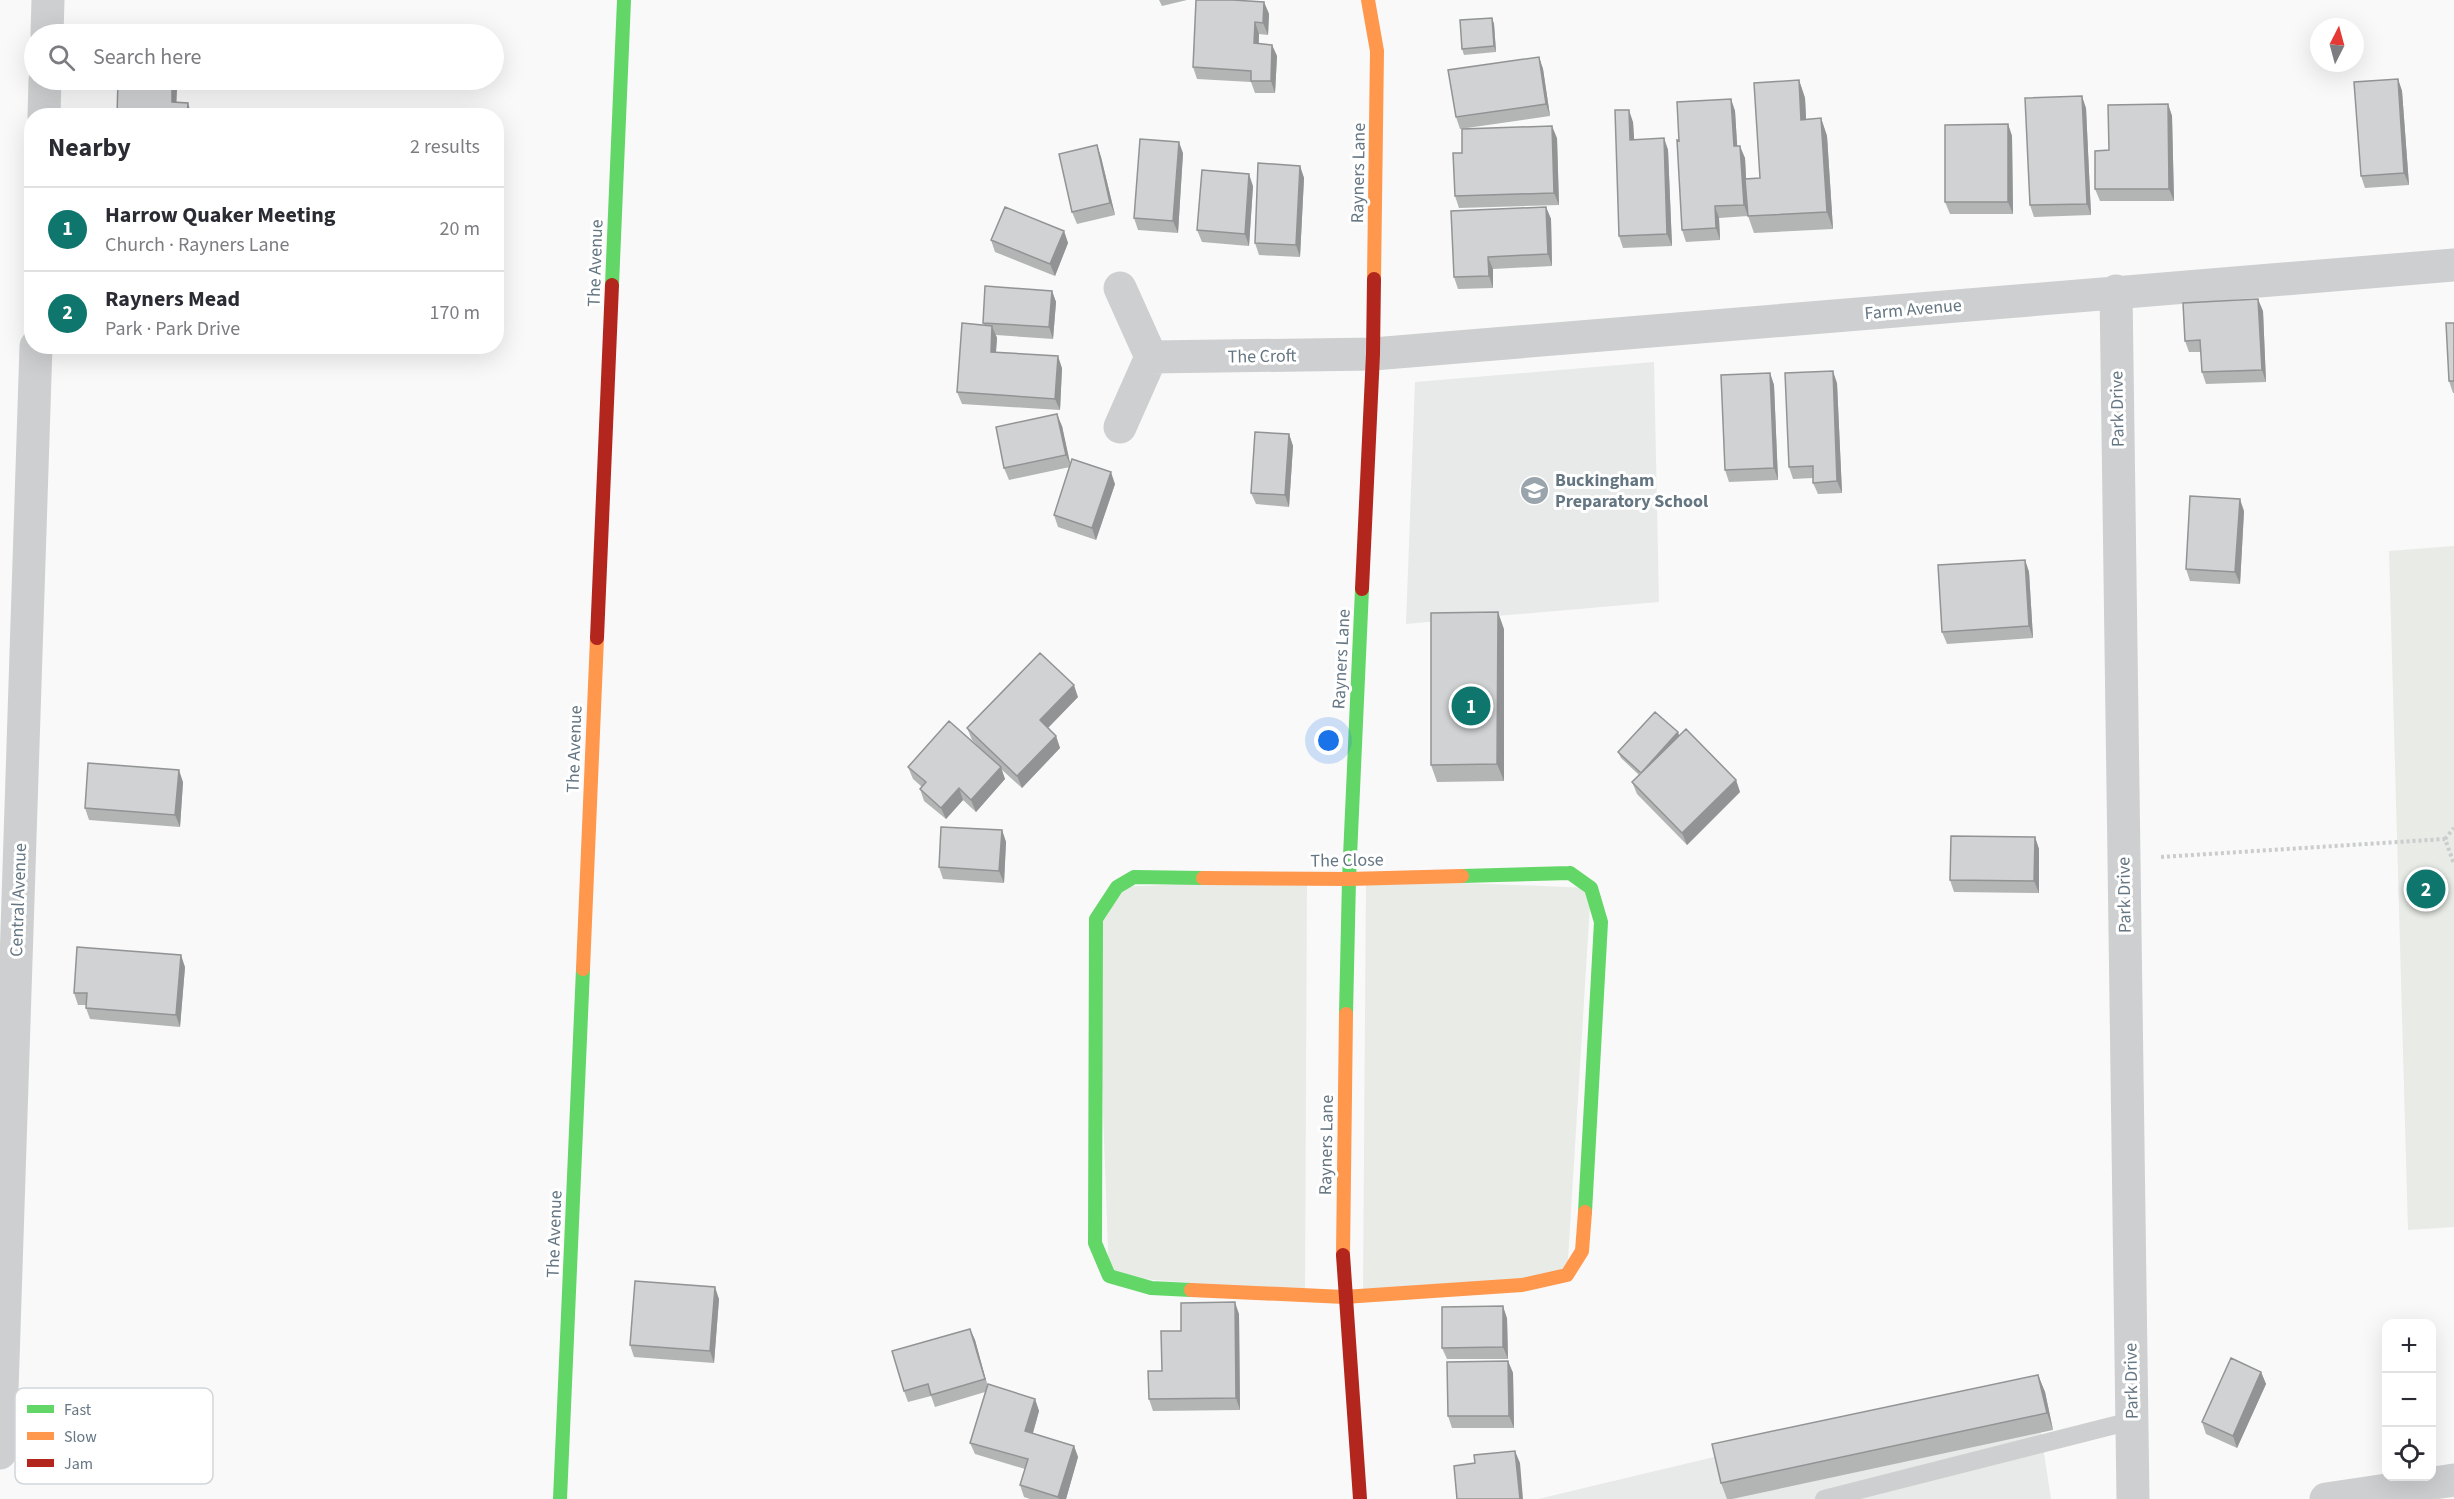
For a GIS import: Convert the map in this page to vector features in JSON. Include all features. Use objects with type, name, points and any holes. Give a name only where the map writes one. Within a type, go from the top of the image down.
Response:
[{"type":"street","points":[[47,24],[48,0]]},
{"type":"street","name":"The Avenue","points":[[560,1499],[624,0]]},
{"type":"street","name":"Rayners Lane","points":[[1360,1499],[1344,1297],[1342,1240],[1349,879],[1373,354],[1377,51],[1368,0]]},
{"type":"street","points":[[44,108],[45,90]]},
{"type":"street","name":"Farm Avenue","points":[[1373,354],[2116,291],[2454,265]]},
{"type":"street","points":[[1120,288],[1151,357],[1120,428]]},
{"type":"street","name":"Park Drive","points":[[2116,291],[2133,1499]]},
{"type":"street","name":"Central Avenue","points":[[0,1453],[36,354]]},
{"type":"street","name":"The Croft","points":[[1151,357],[1373,354]]},
{"type":"street","name":"The Close","points":[[1570,873],[1591,888],[1601,922],[1582,1251],[1568,1275],[1522,1285],[1344,1297],[1151,1288],[1109,1275],[1095,1243],[1096,919],[1117,887],[1134,877],[1349,879],[1570,873]]},
{"type":"street","points":[[2326,1499],[2454,1480]]},
{"type":"lane","points":[[1824,1499],[2131,1421]]},
{"type":"path","points":[[2124,859],[2445,839],[2454,828]]},
{"type":"path","points":[[2445,839],[2454,864]]},
{"type":"shaded area","name":"Buckingham Preparatory School","points":[[1654,362],[1659,602],[1406,624],[1415,382]]},
{"type":"shaded area","points":[[2454,546],[2454,1227],[2408,1230],[2389,551]]},
{"type":"shaded area","points":[[1307,879],[1305,1293],[1109,1276],[1096,919],[1117,887]]},
{"type":"shaded area","points":[[1366,879],[1591,888],[1567,1275],[1363,1295]]},
{"type":"shaded area","points":[[2033,1381],[2051,1499],[1538,1499]]},
{"type":"building","points":[[1196,0],[1264,2],[1263,23],[1255,22],[1254,43],[1272,45],[1271,81],[1251,81],[1251,71],[1193,67]]},
{"type":"building","points":[[1492,18],[1494,46],[1462,49],[1460,20]]},
{"type":"building","points":[[1539,57],[1546,104],[1456,117],[1448,70]]},
{"type":"building","points":[[2398,79],[2404,173],[2361,176],[2354,82]]},
{"type":"building","points":[[1799,80],[1801,120],[1821,118],[1827,212],[1748,216],[1745,179],[1760,178],[1754,83]]},
{"type":"building","points":[[118,90],[172,90],[172,102],[188,103],[188,108],[117,108]]},
{"type":"building","points":[[2082,96],[2087,204],[2030,205],[2025,98]]},
{"type":"building","points":[[1731,99],[1734,146],[1740,146],[1744,205],[1715,206],[1716,228],[1682,230],[1677,102]]},
{"type":"building","points":[[2168,104],[2169,189],[2095,189],[2095,151],[2109,150],[2108,105]]},
{"type":"building","points":[[1615,110],[1629,110],[1630,140],[1664,138],[1667,234],[1619,236]]},
{"type":"building","points":[[2008,124],[2008,202],[1945,202],[1945,125]]},
{"type":"building","points":[[1552,126],[1554,193],[1455,196],[1453,153],[1462,153],[1462,129]]},
{"type":"building","points":[[1140,139],[1179,142],[1173,221],[1134,218]]},
{"type":"building","points":[[1097,145],[1110,203],[1072,212],[1059,154]]},
{"type":"building","points":[[1258,163],[1300,166],[1296,245],[1255,243]]},
{"type":"building","points":[[1202,170],[1249,174],[1245,234],[1197,230]]},
{"type":"building","points":[[1005,207],[1064,231],[1050,264],[991,240]]},
{"type":"building","points":[[1546,207],[1548,254],[1488,257],[1489,276],[1454,277],[1451,211]]},
{"type":"building","points":[[985,286],[1052,291],[1049,327],[983,323]]},
{"type":"building","points":[[2258,299],[2262,370],[2202,372],[2200,340],[2185,341],[2183,303]]},
{"type":"building","points":[[962,323],[992,326],[991,352],[1058,356],[1055,399],[957,392]]},
{"type":"building","points":[[2446,323],[2454,323],[2454,381],[2449,381]]},
{"type":"building","points":[[1833,371],[1837,481],[1813,483],[1813,466],[1789,467],[1785,373]]},
{"type":"building","points":[[1770,373],[1774,468],[1725,470],[1721,375]]},
{"type":"building","points":[[1057,414],[1066,455],[1004,468],[996,427]]},
{"type":"building","points":[[1255,432],[1289,434],[1285,495],[1251,493]]},
{"type":"building","points":[[1072,459],[1111,472],[1092,528],[1054,515]]},
{"type":"building","points":[[2190,496],[2240,499],[2235,572],[2186,569]]},
{"type":"building","points":[[2025,560],[2029,626],[1942,632],[1938,565]]},
{"type":"building","points":[[1498,612],[1497,764],[1431,765],[1431,613]]},
{"type":"building","points":[[1040,653],[1074,685],[1040,720],[1056,736],[1017,776],[967,728]]},
{"type":"building","points":[[1655,712],[1678,732],[1641,773],[1618,752]]},
{"type":"building","points":[[949,721],[1001,767],[971,800],[959,788],[941,808],[920,789],[926,782],[908,767]]},
{"type":"building","points":[[1686,729],[1736,780],[1682,833],[1632,782]]},
{"type":"building","points":[[88,763],[179,770],[175,815],[85,808]]},
{"type":"building","points":[[941,827],[1002,830],[999,871],[939,867]]},
{"type":"building","points":[[1951,836],[2035,837],[2034,881],[1950,880]]},
{"type":"building","points":[[77,947],[181,955],[176,1015],[86,1008],[87,993],[74,993]]},
{"type":"building","points":[[635,1281],[715,1287],[710,1351],[630,1345]]},
{"type":"building","points":[[1235,1302],[1236,1398],[1149,1399],[1148,1371],[1162,1371],[1161,1331],[1181,1331],[1181,1303]]},
{"type":"building","points":[[1503,1306],[1503,1347],[1442,1348],[1442,1307]]},
{"type":"building","points":[[970,1329],[985,1379],[931,1395],[928,1384],[904,1391],[892,1351]]},
{"type":"building","points":[[2231,1358],[2261,1372],[2233,1436],[2202,1422]]},
{"type":"building","points":[[1508,1361],[1509,1416],[1448,1416],[1447,1362]]},
{"type":"building","points":[[2038,1375],[2047,1413],[1721,1483],[1712,1444]]},
{"type":"building","points":[[988,1384],[1035,1399],[1025,1431],[1074,1446],[1058,1497],[1020,1485],[1028,1459],[970,1443]]},
{"type":"building","points":[[1515,1451],[1520,1499],[1457,1499],[1454,1466],[1475,1463],[1474,1455]]},
{"type":"traffic: fast","points":[[612,285],[624,0]]},
{"type":"traffic: fast","points":[[1346,1014],[1349,879],[1362,589]]},
{"type":"traffic: fast","points":[[1570,873],[1591,888],[1601,922],[1585,1212]]},
{"type":"traffic: fast","points":[[1462,876],[1570,873]]},
{"type":"traffic: fast","points":[[1191,1290],[1151,1288],[1109,1276],[1095,1243],[1096,919],[1117,887],[1134,877],[1203,878]]},
{"type":"traffic: fast","points":[[560,1499],[583,969]]},
{"type":"traffic: slow","points":[[1368,0],[1377,51],[1374,279]]},
{"type":"traffic: slow","points":[[583,969],[597,638]]},
{"type":"traffic: slow","points":[[1203,878],[1349,879],[1462,876]]},
{"type":"traffic: slow","points":[[1343,1255],[1346,1014]]},
{"type":"traffic: slow","points":[[1191,1290],[1344,1297],[1522,1285],[1567,1275],[1582,1251],[1585,1212]]},
{"type":"traffic: jam","points":[[1362,589],[1373,354],[1374,279]]},
{"type":"traffic: jam","points":[[597,638],[612,285]]},
{"type":"traffic: jam","points":[[1343,1255],[1360,1499]]},
{"type":"place","name":"Buckingham Preparatory School","points":[[1534,490]]},
{"type":"place","name":"Harrow Quaker Meeting","points":[[1471,706]]},
{"type":"place","name":"Rayners Mead","points":[[2426,889]]}]
